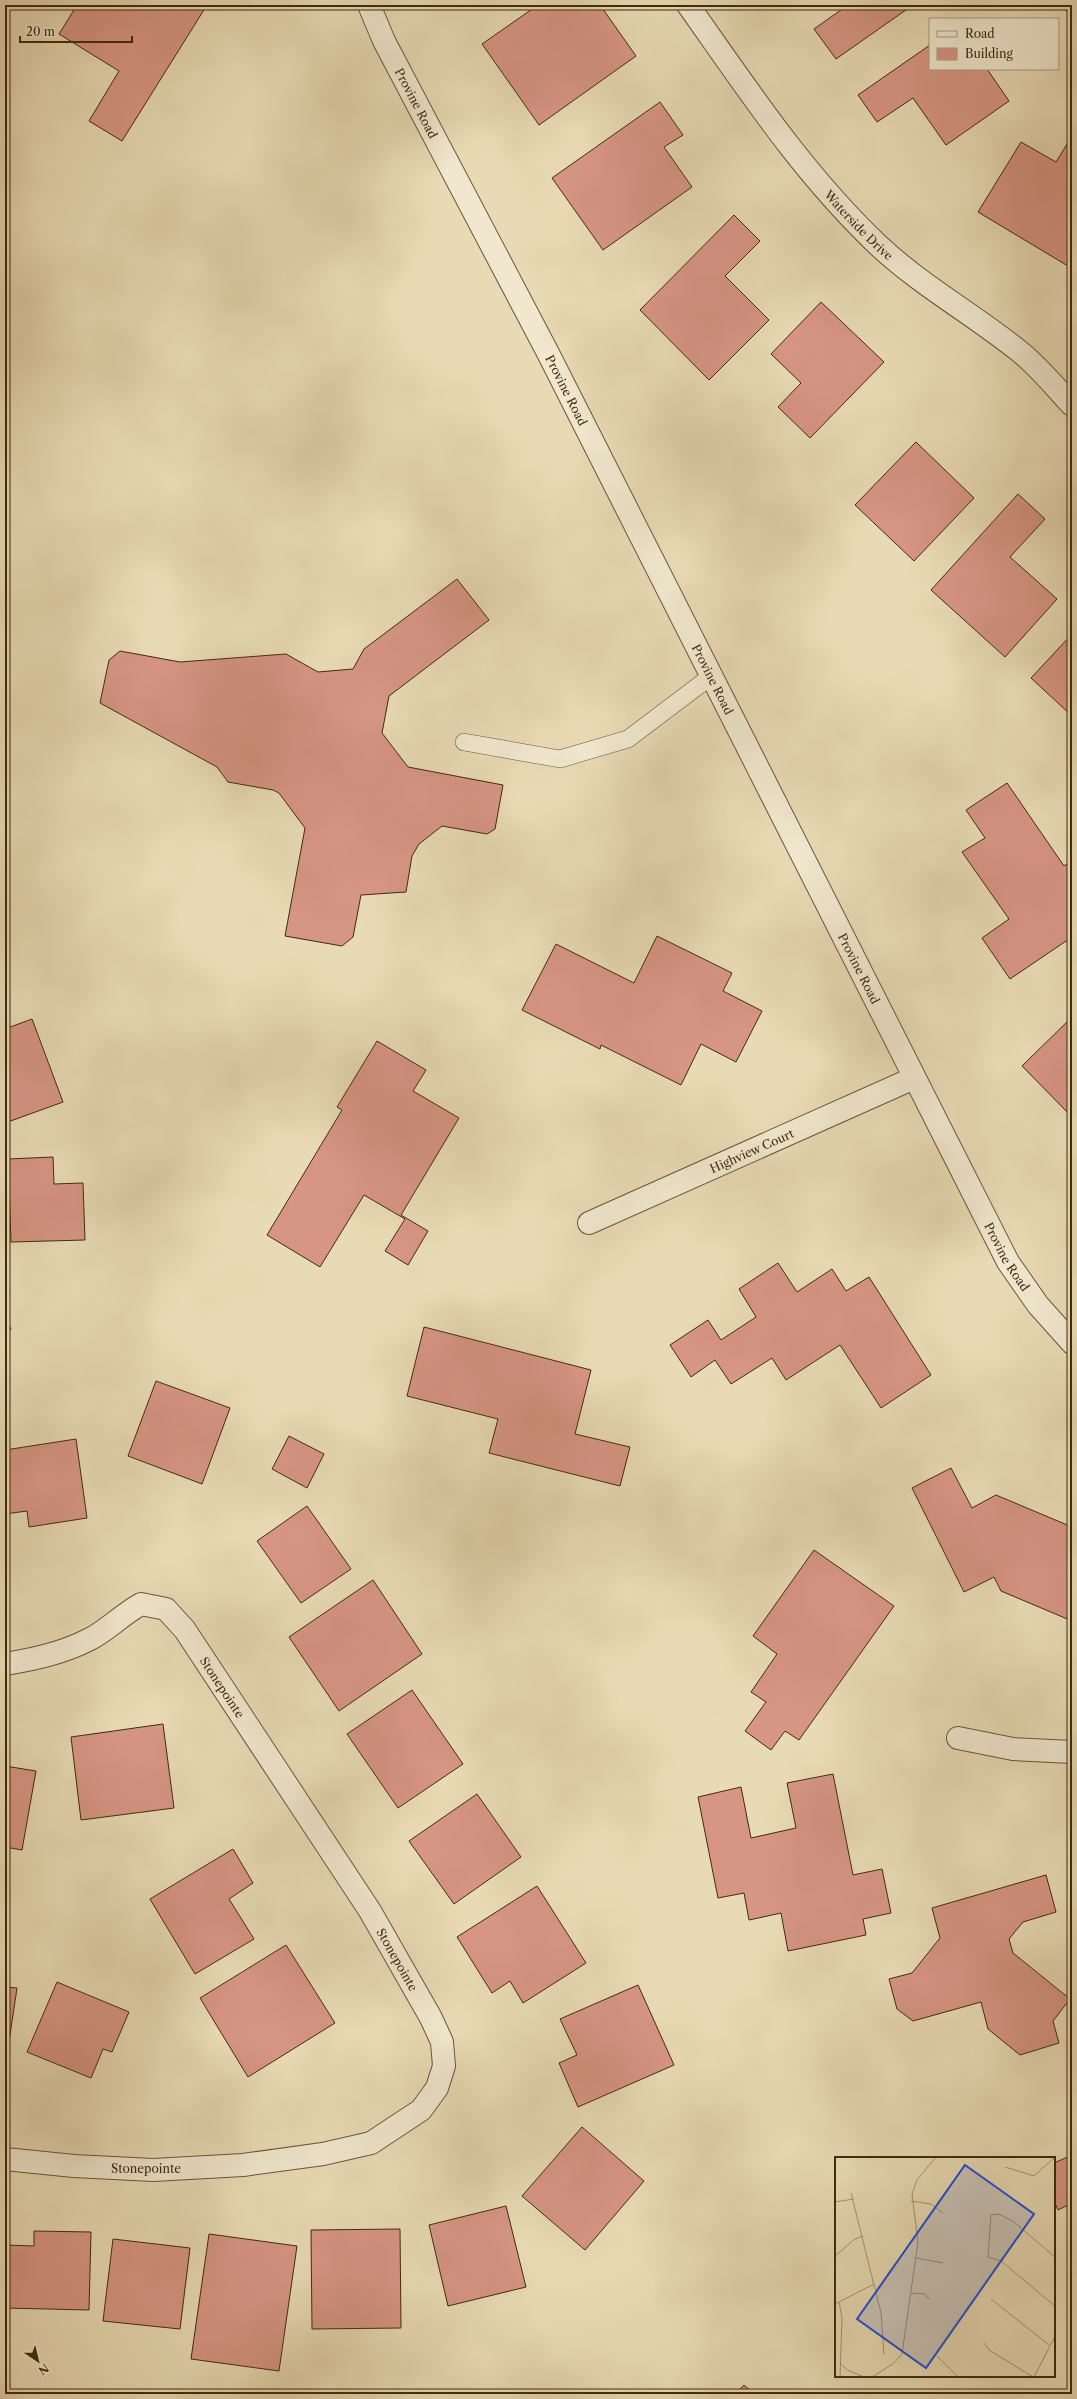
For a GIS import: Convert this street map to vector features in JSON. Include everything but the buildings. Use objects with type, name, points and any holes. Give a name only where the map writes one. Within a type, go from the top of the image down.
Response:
[{"type":"street","name":"Provine Road","points":[[369,5],[384,41],[551,360],[1008,1262],[1038,1305],[1072,1343]]},
{"type":"street","name":"Waterside Drive","points":[[688,5],[784,141],[836,202],[880,246],[926,285],[973,316],[1021,352],[1072,404]]},
{"type":"street","name":"Highview Court","points":[[589,1223],[914,1078]]},
{"type":"street","name":"Stonepointe","points":[[5,1664],[52,1655],[91,1638],[121,1616],[141,1604],[166,1609],[184,1630],[370,1911],[431,2018],[442,2042],[444,2066],[437,2088],[421,2110],[371,2143],[323,2154],[243,2165],[153,2170],[74,2166],[5,2159]]},
{"type":"street","points":[[958,1738],[1013,1749],[1072,1752]]},
{"type":"lane","points":[[464,742],[560,758],[628,739],[710,676]]}]
